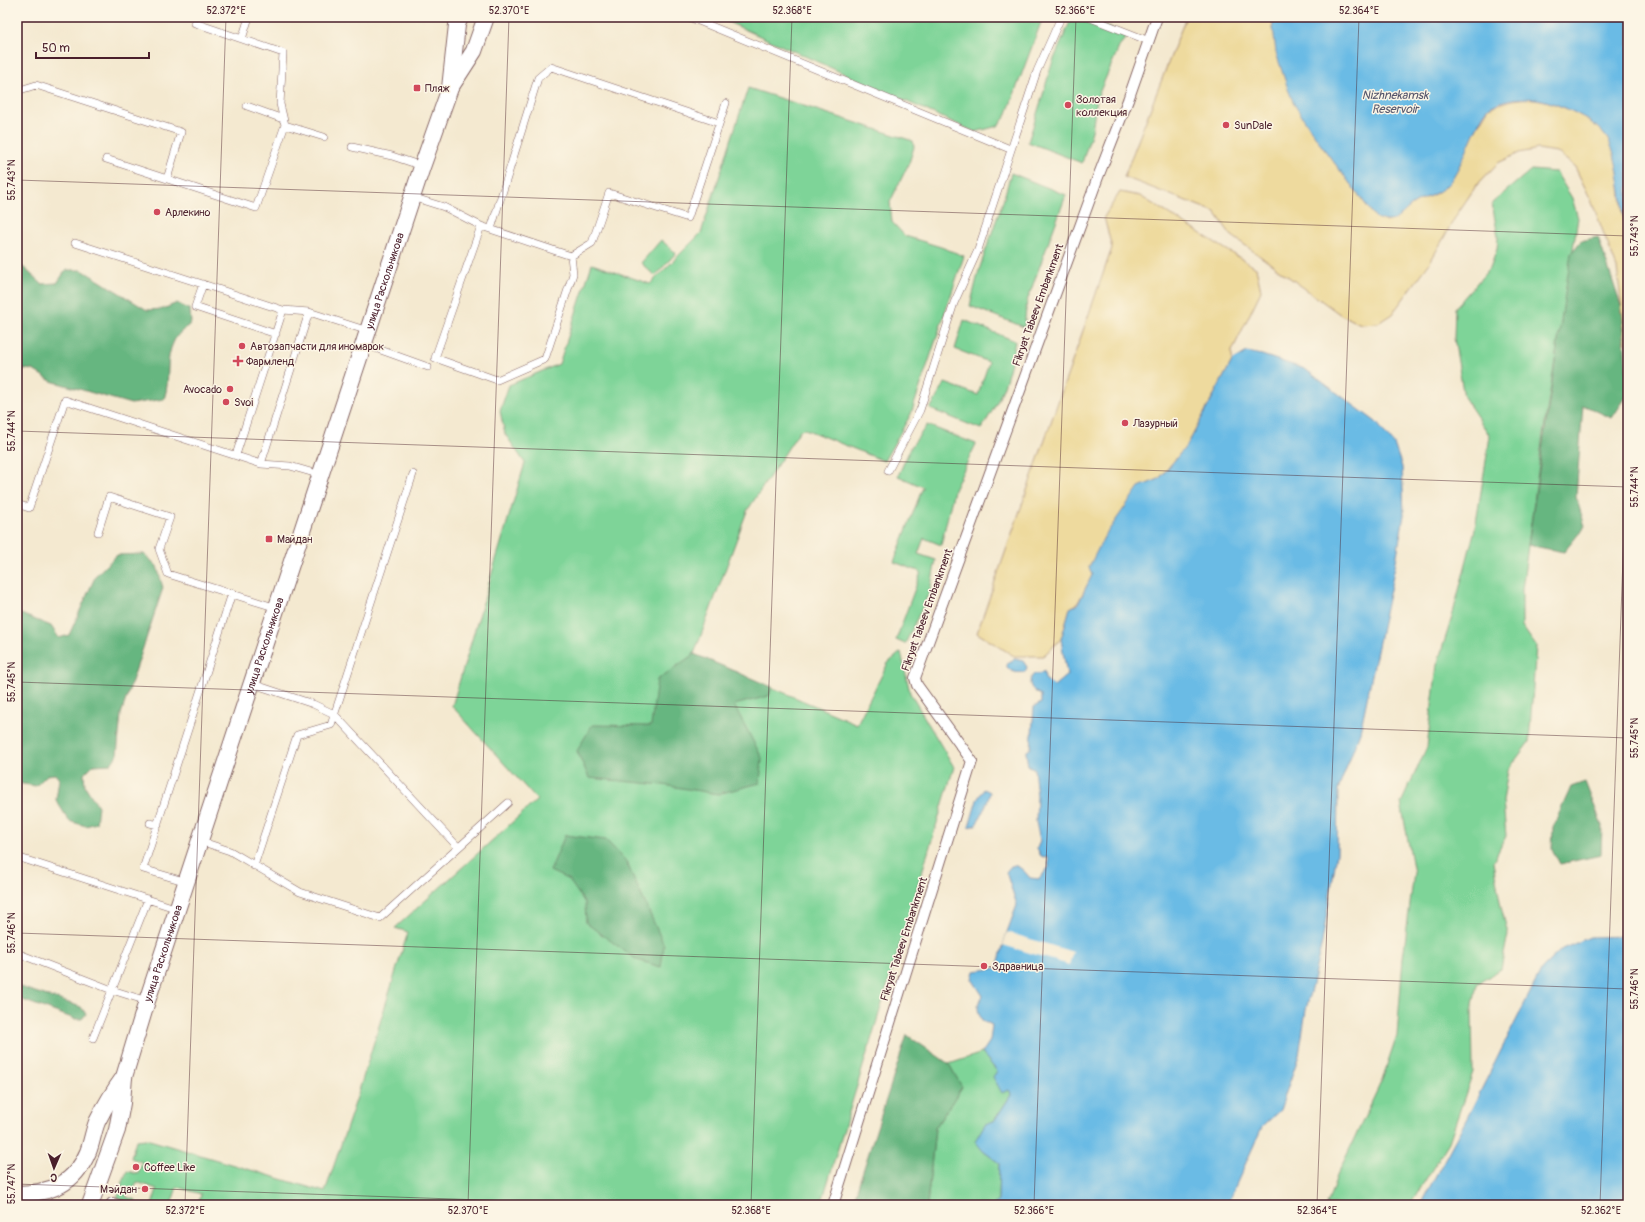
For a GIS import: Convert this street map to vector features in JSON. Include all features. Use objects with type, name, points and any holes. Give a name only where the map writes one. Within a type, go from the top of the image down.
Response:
[{"type":"street","name":"улица Раскольникова","points":[[450,88],[457,25],[460,17]]},
{"type":"street","name":"улица Раскольникова","points":[[90,1205],[117,1130],[122,1103],[124,1077],[147,1001],[422,166],[450,88],[474,51],[486,17]]},
{"type":"street","name":"Fikryat Tabeev Embankment","points":[[831,1204],[972,760],[917,685],[915,678],[1098,176],[1128,100],[1157,17]]},
{"type":"street","points":[[17,1194],[48,1191],[62,1185],[73,1176],[88,1152],[97,1124],[109,1099],[124,1077]]},
{"type":"street","points":[[17,1199],[30,1205]]},
{"type":"lane","points":[[242,39],[249,17]]},
{"type":"lane","points":[[689,17],[1010,149]]},
{"type":"lane","points":[[888,471],[920,410],[954,303],[978,250],[1010,149],[1038,71],[1061,17]]},
{"type":"lane","points":[[1088,17],[1149,41]]},
{"type":"lane","points":[[106,159],[256,208],[284,122],[280,104],[283,53],[195,23]]},
{"type":"lane","points":[[491,229],[538,78],[551,67],[719,123]]},
{"type":"lane","points":[[17,91],[36,86],[181,132],[167,179]]},
{"type":"lane","points":[[571,256],[592,243],[609,193],[688,218],[726,103]]},
{"type":"lane","points":[[248,106],[324,138]]},
{"type":"lane","points":[[352,147],[392,156],[422,166]]},
{"type":"lane","points":[[412,197],[444,207],[481,226],[571,256]]},
{"type":"lane","points":[[481,226],[435,358],[497,380],[545,359],[573,274],[571,256]]},
{"type":"lane","points":[[75,243],[283,310],[309,312],[428,366]]},
{"type":"lane","points":[[203,284],[195,307],[276,334]]},
{"type":"lane","points":[[236,455],[283,310]]},
{"type":"lane","points":[[261,464],[309,312]]},
{"type":"lane","points":[[17,504],[29,508],[65,400],[261,464],[290,466],[321,475]]},
{"type":"lane","points":[[254,866],[297,735],[330,725],[413,474]]},
{"type":"lane","points":[[98,532],[109,497],[170,517],[159,549],[168,574],[277,608]]},
{"type":"lane","points":[[187,882],[143,869],[232,593]]},
{"type":"lane","points":[[252,684],[313,704],[334,714],[458,848]]},
{"type":"lane","points":[[200,841],[230,850],[254,866],[300,892],[380,918],[508,803]]},
{"type":"lane","points":[[150,823],[158,825]]},
{"type":"lane","points":[[17,857],[178,909]]},
{"type":"lane","points":[[94,1038],[148,899]]},
{"type":"lane","points":[[17,953],[112,990],[147,1001]]},
{"type":"green space","points":[[717,17],[1043,17],[1006,116],[998,126],[975,132]]},
{"type":"green space","points":[[1072,17],[1081,17],[1128,35],[1120,45],[1097,98],[1092,131],[1082,163],[1028,142],[1051,66]]},
{"type":"green space","points":[[748,88],[913,141],[914,147],[909,163],[890,202],[892,222],[905,236],[964,256],[911,414],[884,461],[805,429],[800,430],[747,511],[694,654],[857,724],[888,663],[901,652],[910,693],[954,767],[823,1198],[804,1205],[198,1205],[201,1194],[177,1187],[171,1205],[152,1205],[157,1189],[137,1182],[134,1189],[129,1188],[126,1197],[136,1200],[134,1204],[117,1198],[127,1171],[138,1174],[142,1162],[131,1158],[136,1140],[146,1139],[325,1192],[357,1097],[408,932],[395,928],[537,800],[452,706],[525,463],[505,434],[500,411],[509,385],[559,364],[592,264],[650,284],[701,233]]},
{"type":"green space","points":[[1531,170],[1556,172],[1572,198],[1578,218],[1543,435],[1522,590],[1522,626],[1536,646],[1529,742],[1508,770],[1503,801],[1506,836],[1493,862],[1501,907],[1508,934],[1501,969],[1477,984],[1472,1010],[1473,1072],[1449,1142],[1410,1205],[1327,1205],[1337,1176],[1382,1080],[1397,1036],[1403,958],[1414,873],[1401,803],[1427,747],[1437,665],[1452,617],[1475,529],[1490,436],[1464,397],[1454,338],[1455,308],[1490,268],[1497,249],[1498,237],[1492,203]]},
{"type":"green space","points":[[1011,173],[1066,195],[1027,301],[1024,327],[970,306],[979,270]]},
{"type":"green space","points":[[1598,237],[1622,309],[1628,394],[1612,418],[1583,405],[1576,497],[1585,526],[1564,552],[1528,545],[1571,253],[1581,241]]},
{"type":"green space","points":[[661,240],[676,253],[655,276],[641,263]]},
{"type":"green space","points":[[17,264],[23,267],[42,284],[57,283],[66,270],[82,270],[147,310],[163,309],[177,303],[190,310],[191,323],[177,336],[171,348],[164,399],[131,404],[51,381],[33,370],[17,368]]},
{"type":"green space","points":[[964,320],[1015,341],[1004,387],[981,429],[930,409],[945,383],[978,395],[989,362],[955,349]]},
{"type":"green space","points":[[927,425],[976,444],[954,490],[941,545],[924,538],[918,554],[936,560],[930,591],[905,644],[896,640],[921,572],[894,562],[923,487],[898,476],[911,447]]},
{"type":"green space","points":[[144,554],[157,566],[163,588],[121,714],[117,755],[111,764],[93,765],[84,774],[85,786],[98,806],[96,823],[86,826],[69,821],[56,800],[59,779],[55,774],[47,775],[36,786],[17,783],[17,616],[21,614],[51,626],[59,638],[69,635],[96,575],[117,555]]},
{"type":"green space","points":[[694,654],[772,687],[769,696],[734,705],[762,758],[760,783],[718,794],[663,785],[589,778],[577,751],[592,725],[651,726],[657,680]]},
{"type":"green space","points":[[1585,782],[1602,825],[1601,855],[1560,864],[1552,849],[1553,827],[1571,787]]},
{"type":"green space","points":[[565,835],[606,840],[626,861],[664,945],[661,967],[637,960],[586,923],[585,903],[569,880],[550,871]]},
{"type":"green space","points":[[17,986],[81,1007],[86,1014],[82,1019],[75,1019],[17,998]]},
{"type":"green space","points":[[907,1035],[949,1064],[962,1087],[935,1128],[927,1205],[852,1205]]},
{"type":"green space","points":[[982,1053],[997,1071],[1003,1092],[1007,1090],[1011,1091],[1011,1095],[994,1121],[983,1151],[999,1163],[998,1201],[993,1205],[927,1205],[935,1128],[961,1087],[949,1064]]},
{"type":"sand","points":[[1186,17],[1272,17],[1273,29],[1321,145],[1376,218],[1387,222],[1417,202],[1437,193],[1489,108],[1516,100],[1541,100],[1566,108],[1592,123],[1603,133],[1611,144],[1618,166],[1628,260],[1628,346],[1626,343],[1617,268],[1591,200],[1575,167],[1557,152],[1538,149],[1519,153],[1498,163],[1476,186],[1457,214],[1429,264],[1392,314],[1378,323],[1361,324],[1341,315],[1231,235],[1215,212],[1124,177]]},
{"type":"sand","name":"Лазурный","points":[[1120,192],[1140,196],[1256,268],[1261,291],[1232,351],[1232,361],[1188,444],[1159,479],[1139,488],[1077,604],[1070,608],[1061,639],[1043,656],[1014,656],[977,633],[1112,248],[1104,217]]},
{"type":"water","name":"Nizhnekamsk Reservoir","points":[[1272,17],[1628,17],[1628,260],[1619,179],[1612,148],[1607,138],[1590,121],[1560,106],[1537,99],[1513,99],[1497,103],[1490,107],[1480,120],[1454,176],[1444,188],[1412,205],[1392,221],[1376,218],[1321,145],[1294,104],[1276,53]]},
{"type":"water","points":[[1247,352],[1262,355],[1305,369],[1376,422],[1394,444],[1402,467],[1404,515],[1396,561],[1360,732],[1338,790],[1337,853],[1322,942],[1306,1010],[1299,1055],[1280,1110],[1262,1127],[1227,1205],[993,1205],[998,1201],[999,1163],[983,1151],[975,1141],[985,1124],[994,1121],[1011,1095],[1010,1091],[1008,1090],[1002,1093],[993,1077],[997,1071],[982,1053],[990,1041],[992,1025],[982,1020],[980,1016],[978,1005],[983,996],[972,979],[974,971],[997,968],[1007,932],[1017,905],[1006,872],[1011,866],[1017,866],[1030,878],[1039,879],[1049,867],[1048,858],[1041,856],[1037,849],[1040,840],[1036,822],[1037,796],[1034,768],[1028,766],[1026,752],[1031,748],[1034,707],[1041,703],[1041,695],[1032,689],[1030,680],[1034,674],[1039,674],[1044,671],[1045,679],[1054,686],[1067,675],[1061,639],[1070,608],[1078,604],[1092,575],[1089,567],[1104,537],[1139,487],[1159,479],[1188,444],[1232,361]]},
{"type":"water","points":[[1015,659],[1023,661],[1027,667],[1025,672],[1015,672],[1007,667],[1007,663]]},
{"type":"water","points":[[984,789],[990,792],[987,803],[976,825],[969,827],[977,800]]},
{"type":"water","points":[[1628,936],[1628,1205],[1420,1205],[1467,1118],[1543,967],[1562,949],[1590,937]]},
{"type":"pier","points":[[1007,932],[1073,952],[1069,965],[1003,945]]},
{"type":"place","name":"Пляж","points":[[417,88]]},
{"type":"place","name":"Золотая коллекция","points":[[1068,105]]},
{"type":"place","name":"SunDale","points":[[1226,125]]},
{"type":"place","name":"Арлекино","points":[[157,212]]},
{"type":"place","name":"Автозапчасти для иномарок","points":[[242,346]]},
{"type":"place","name":"Фармленд","points":[[238,361]]},
{"type":"place","name":"Avocado","points":[[230,389]]},
{"type":"place","name":"Svoi","points":[[226,402]]},
{"type":"place","name":"Лазурный","points":[[1125,423]]},
{"type":"place","name":"Майдан","points":[[269,539]]},
{"type":"place","name":"Здравница","points":[[984,966]]},
{"type":"place","name":"Coffee Like","points":[[136,1167]]},
{"type":"place","name":"Мәйдан","points":[[145,1189]]}]
